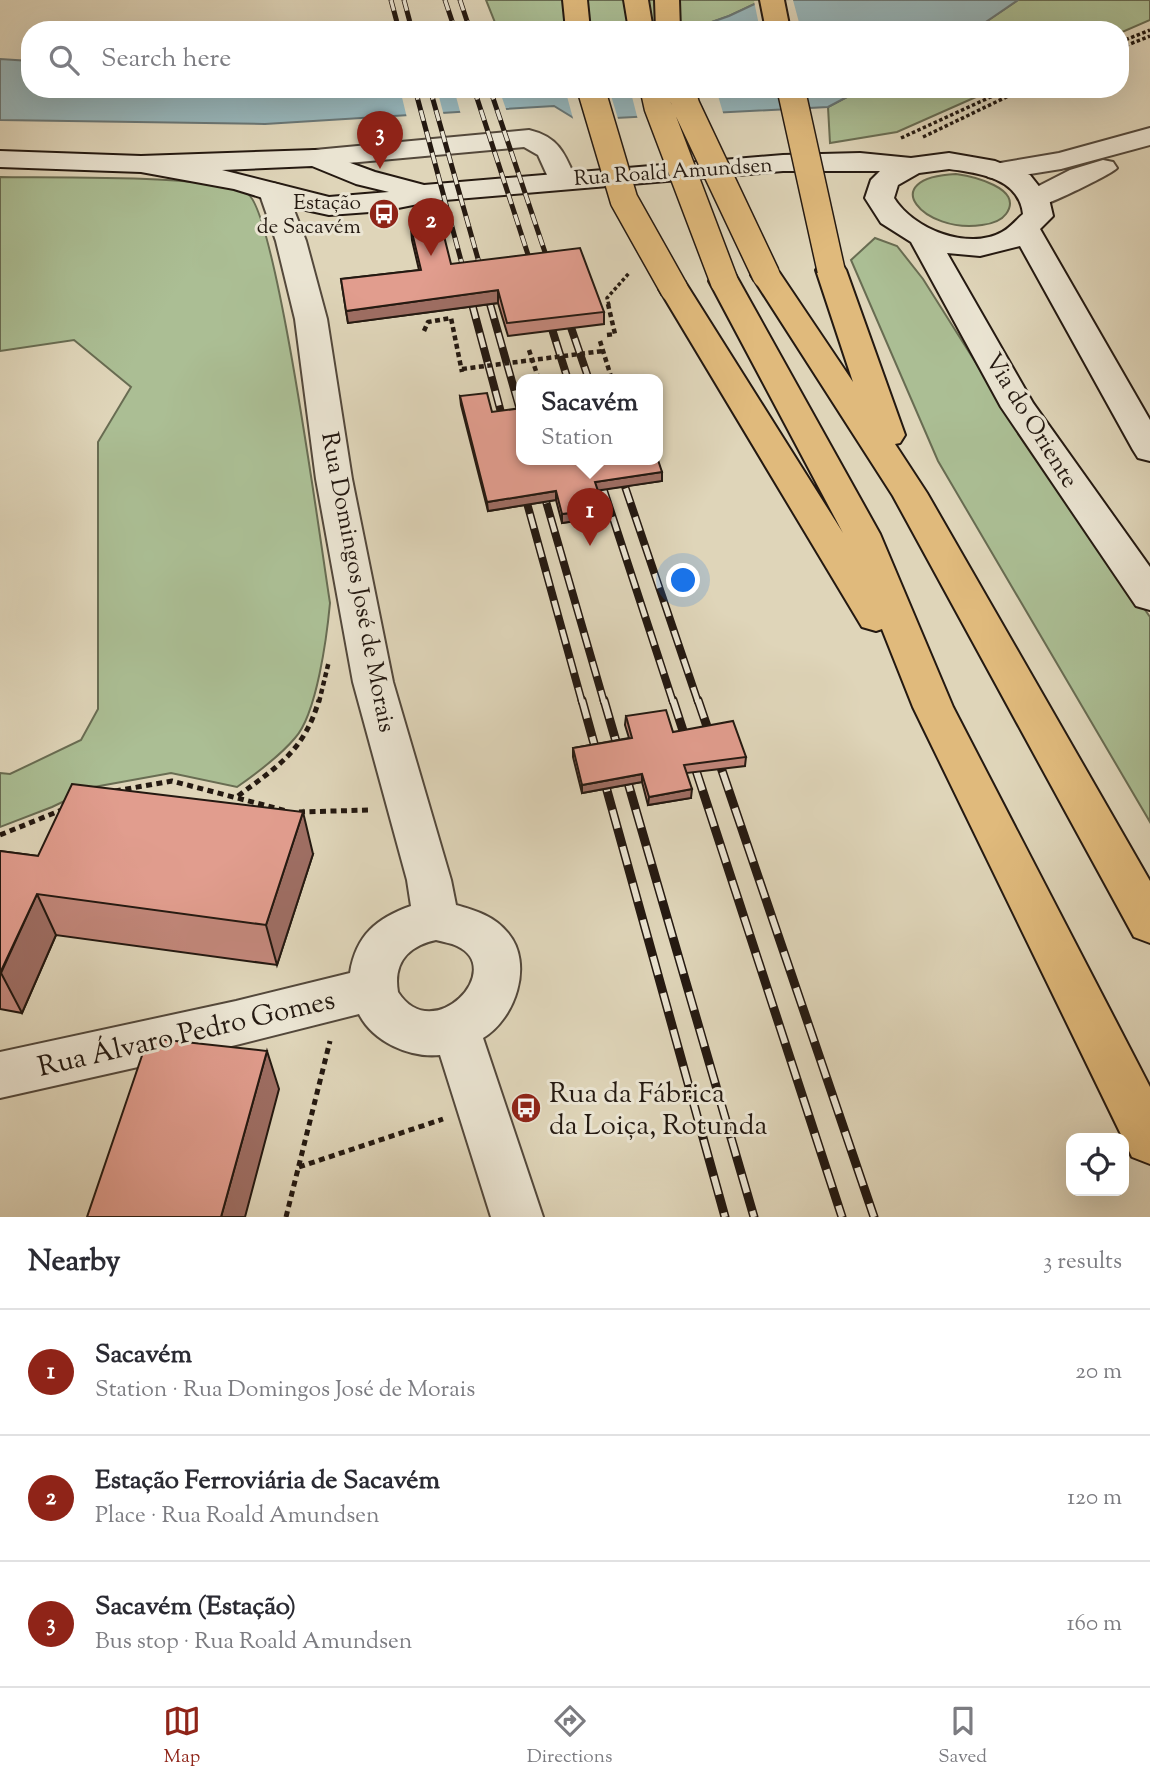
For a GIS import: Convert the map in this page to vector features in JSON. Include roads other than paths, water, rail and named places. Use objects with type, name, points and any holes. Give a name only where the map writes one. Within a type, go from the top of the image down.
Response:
[{"type":"highway","points":[[575,0],[577,21]]},
{"type":"highway","points":[[636,0],[640,21]]},
{"type":"highway","points":[[667,0],[668,21]]},
{"type":"highway","points":[[772,0],[776,21]]},
{"type":"highway","points":[[594,98],[624,200],[674,289],[737,385],[813,517],[933,707]]},
{"type":"highway","points":[[656,98],[724,281],[862,534],[933,707],[1150,1139]]},
{"type":"highway","points":[[684,98],[766,275],[909,493],[1150,923]]},
{"type":"highway","points":[[793,98],[831,271],[909,493]]},
{"type":"street","points":[[998,171],[1060,161],[1150,135]]},
{"type":"street","name":"Rua Roald Amundsen","points":[[311,158],[529,138],[550,151],[562,180]]},
{"type":"street","points":[[1035,199],[1080,176],[1150,154]]},
{"type":"street","points":[[904,156],[895,173],[884,183],[879,195],[884,211],[900,227],[924,239],[953,245],[982,246],[1008,242],[1027,232],[1038,216],[1035,199],[1021,183],[998,171]]},
{"type":"street","name":"Rua Roald Amundsen","points":[[433,192],[783,163],[904,156],[974,164],[998,171]]},
{"type":"street","points":[[273,192],[273,184],[285,170],[311,158]]},
{"type":"street","points":[[0,159],[141,164],[311,158],[395,187],[433,192]]},
{"type":"street","name":"Rua Roald Amundsen","points":[[783,163],[845,179],[879,195]]},
{"type":"street","points":[[141,164],[239,181],[302,201],[341,206]]},
{"type":"street","name":"Rua Domingos José de Morais","points":[[273,192],[291,242],[316,343],[334,479],[373,682],[429,880],[436,920]]},
{"type":"street","points":[[291,242],[299,227],[313,215],[341,206],[433,192]]},
{"type":"street","points":[[1027,232],[1150,450]]},
{"type":"street","name":"Via do Oriente","points":[[924,239],[1018,407],[1150,596]]},
{"type":"street","points":[[436,920],[457,922],[475,931],[490,945],[498,962],[498,983],[490,1002],[475,1018],[456,1029],[434,1033],[412,1031],[393,1021],[380,1007],[372,989],[373,969],[381,950],[395,935],[414,924],[436,920]]},
{"type":"street","name":"Rua Álvaro Pedro Gomes","points":[[0,1075],[372,989]]},
{"type":"street","points":[[456,1029],[517,1217]]},
{"type":"water","points":[[763,0],[1018,0],[987,21],[715,21]]},
{"type":"water","points":[[0,59],[21,60],[21,98],[845,98],[828,107],[577,120],[554,106],[265,124],[0,120]]},
{"type":"railway","points":[[391,0],[397,21]]},
{"type":"railway","points":[[404,0],[410,21]]},
{"type":"railway","points":[[445,0],[452,21]]},
{"type":"railway","points":[[460,0],[467,21]]},
{"type":"railway","points":[[417,98],[473,305]]},
{"type":"railway","points":[[433,98],[491,305]]},
{"type":"railway","points":[[477,98],[534,273]]},
{"type":"railway","points":[[493,98],[551,270]]},
{"type":"railway","points":[[472,304],[506,431]]},
{"type":"railway","points":[[490,304],[516,396]]},
{"type":"railway","points":[[565,310],[587,374]]},
{"type":"railway","points":[[547,313],[566,374]]},
{"type":"railway","points":[[535,465],[604,702]]},
{"type":"railway","points":[[596,465],[673,702]]},
{"type":"railway","points":[[618,465],[698,702]]},
{"type":"railway","points":[[522,485],[582,702]]},
{"type":"railway","points":[[582,700],[725,1217]]},
{"type":"railway","points":[[604,700],[754,1217]]},
{"type":"railway","points":[[673,700],[842,1217]]},
{"type":"railway","points":[[698,700],[874,1217]]},
{"type":"place","name":"Sacavém (Estação)","points":[[380,169]]},
{"type":"place","name":"Estação de Sacavém","points":[[384,214]]},
{"type":"place","name":"Estação Ferroviária de Sacavém","points":[[431,256]]},
{"type":"place","name":"Sacavém","points":[[590,546]]},
{"type":"place","name":"Rua da Fábrica da Loiça, Rotunda","points":[[526,1108]]}]
